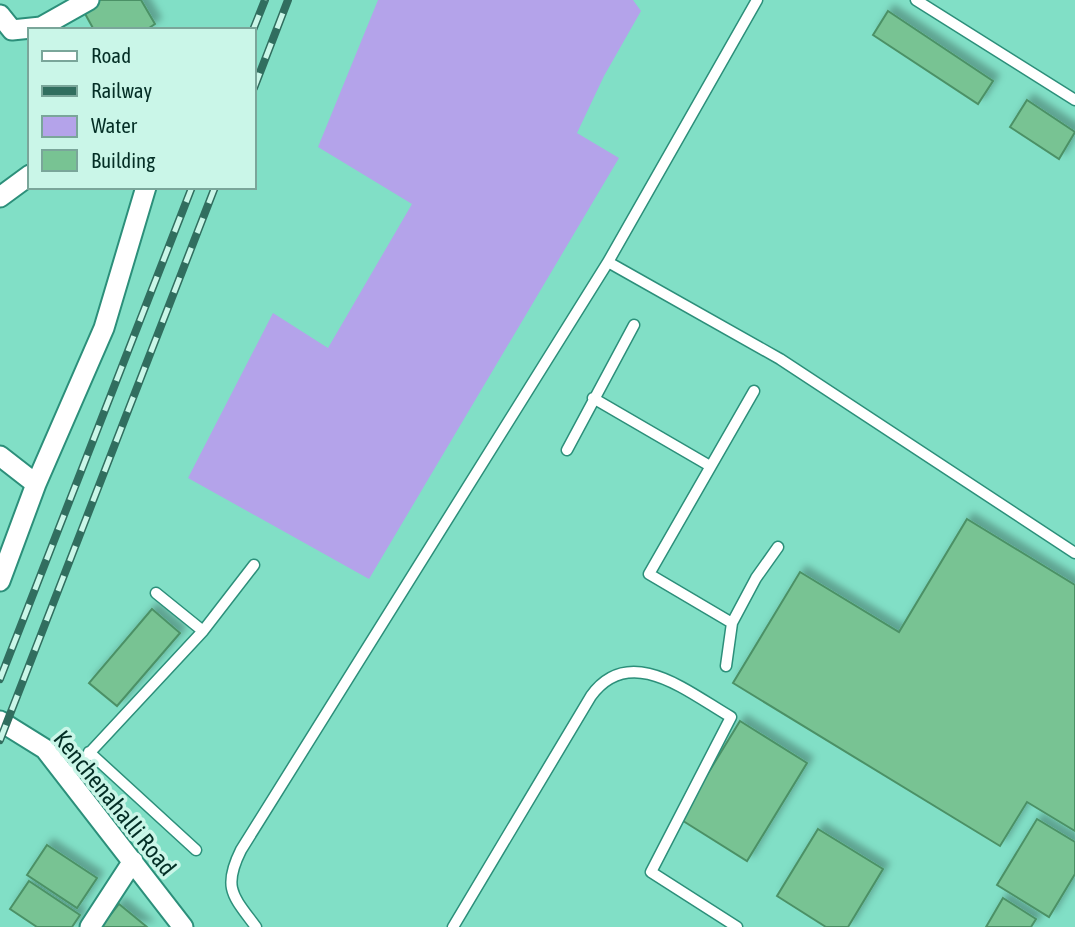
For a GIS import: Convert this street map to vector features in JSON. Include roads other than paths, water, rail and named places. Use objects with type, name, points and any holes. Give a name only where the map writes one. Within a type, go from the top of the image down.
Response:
[{"type":"street","points":[[31,28],[41,27],[89,0]]},
{"type":"street","points":[[1,18],[12,30],[28,28]]},
{"type":"street","points":[[0,197],[28,176]]},
{"type":"street","points":[[0,581],[6,547],[104,328],[145,189]]},
{"type":"street","points":[[0,456],[36,484]]},
{"type":"street","name":"Kenchenahalli Road","points":[[0,721],[45,749],[183,927]]},
{"type":"street","points":[[90,927],[133,861]]},
{"type":"lane","points":[[256,927],[231,894],[231,871],[241,850],[608,262],[757,0]]},
{"type":"lane","points":[[916,0],[1075,100]]},
{"type":"lane","points":[[608,262],[780,359],[1075,553]]},
{"type":"lane","points":[[567,450],[634,325]]},
{"type":"lane","points":[[732,623],[649,574],[754,391]]},
{"type":"lane","points":[[593,398],[710,466]]},
{"type":"lane","points":[[726,666],[732,623],[756,578],[778,547]]},
{"type":"lane","points":[[68,776],[203,631],[254,565]]},
{"type":"lane","points":[[156,593],[203,631]]},
{"type":"lane","points":[[453,927],[591,696],[611,676],[631,670],[651,673],[731,717],[651,872],[737,927]]},
{"type":"lane","points":[[89,752],[196,850]]},
{"type":"water","points":[[378,0],[633,0],[641,11],[604,76],[577,133],[619,158],[369,579],[188,478],[273,313],[328,348],[412,204],[318,147]]},
{"type":"railway","points":[[254,28],[265,0]]},
{"type":"railway","points":[[256,83],[288,0]]},
{"type":"railway","points":[[0,679],[191,189]]},
{"type":"railway","points":[[0,740],[214,189]]}]
